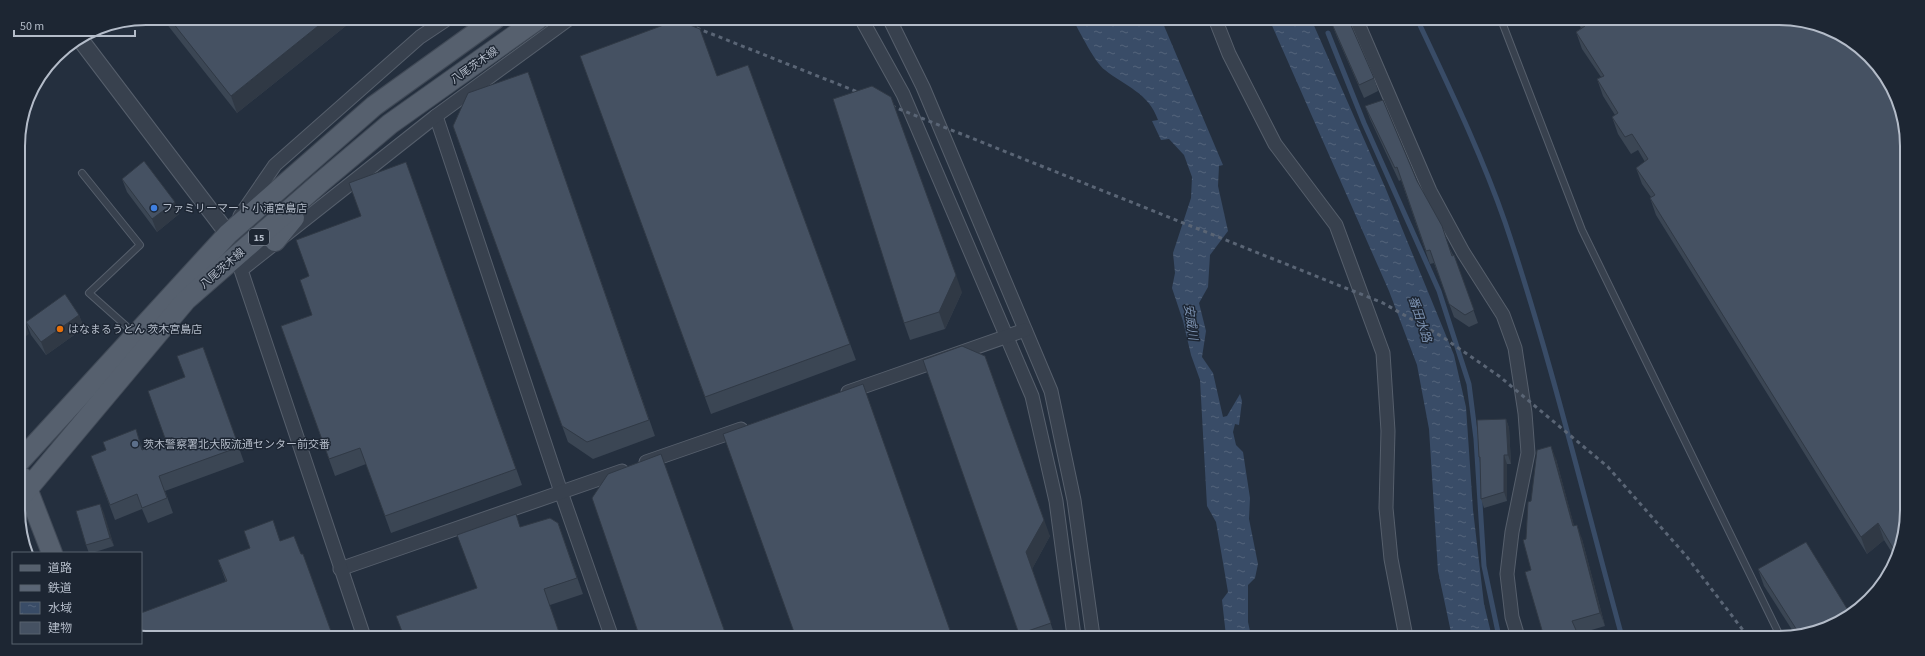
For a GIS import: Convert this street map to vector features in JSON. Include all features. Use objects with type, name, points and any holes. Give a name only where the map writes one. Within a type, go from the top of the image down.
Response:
[{"type":"main road","name":"八尾茨木線","points":[[25,456],[228,234],[374,106],[487,25]]},
{"type":"main road","name":"八尾茨木線","points":[[25,492],[186,300],[390,124],[530,25]]},
{"type":"main road","points":[[275,241],[320,183]]},
{"type":"main road","points":[[186,300],[241,270]]},
{"type":"main road","points":[[25,495],[52,552]]},
{"type":"street","points":[[83,43],[228,234],[275,165],[420,37],[438,25]]},
{"type":"street","points":[[362,631],[241,270],[275,241],[436,116],[561,25]]},
{"type":"street","points":[[865,25],[903,94],[1008,336],[1032,396],[1056,501],[1073,631]]},
{"type":"street","points":[[892,25],[923,87],[1024,330],[1051,391],[1074,500],[1092,631]]},
{"type":"street","points":[[1218,25],[1229,54],[1275,144],[1336,225],[1383,353],[1388,431],[1386,508],[1391,559],[1405,631]]},
{"type":"street","points":[[1359,25],[1430,191],[1463,252],[1504,314],[1515,348],[1525,412],[1528,453],[1512,532],[1507,574],[1512,617],[1516,631]]},
{"type":"street","points":[[436,116],[560,492],[610,631]]},
{"type":"street","points":[[836,396],[1024,330]]},
{"type":"street","points":[[340,569],[754,425]]},
{"type":"lane","points":[[1503,25],[1582,230],[1777,631]]},
{"type":"lane","points":[[82,173],[140,245],[89,293],[136,334]]},
{"type":"water","name":"安威川","points":[[1076,25],[1164,25],[1223,165],[1219,166],[1218,186],[1228,231],[1210,255],[1208,287],[1199,303],[1206,331],[1202,357],[1213,373],[1223,417],[1227,416],[1240,394],[1242,401],[1239,425],[1235,424],[1233,432],[1236,445],[1243,452],[1250,498],[1249,519],[1258,564],[1255,578],[1248,585],[1248,622],[1250,631],[1225,631],[1222,600],[1228,592],[1216,522],[1207,506],[1200,380],[1191,355],[1183,321],[1172,288],[1175,273],[1173,253],[1191,198],[1192,177],[1184,155],[1169,139],[1161,140],[1152,121],[1158,120],[1149,103],[1136,91],[1105,70],[1092,54]]},
{"type":"water","name":"番田水路","points":[[1272,25],[1314,25],[1385,187],[1454,355],[1466,407],[1473,510],[1484,604],[1491,631],[1451,631],[1438,571],[1429,429],[1417,365],[1389,291]]},
{"type":"building","points":[[175,25],[319,25],[231,96]]},
{"type":"building","points":[[664,25],[690,25],[700,29],[717,76],[748,65],[850,344],[705,397],[580,56]]},
{"type":"building","points":[[1332,25],[1351,25],[1374,78],[1359,85]]},
{"type":"building","points":[[1584,25],[1795,26],[1825,34],[1839,41],[1865,60],[1880,79],[1894,107],[1898,123],[1900,146],[1900,510],[1899,526],[1893,549],[1878,523],[1861,537],[1650,198],[1655,195],[1636,168],[1648,159],[1632,134],[1625,137],[1612,117],[1618,113],[1597,79],[1604,76],[1576,32],[1585,26]]},
{"type":"building","points":[[528,72],[649,420],[587,442],[562,426],[453,126],[468,93]]},
{"type":"building","points":[[872,86],[891,97],[956,275],[939,312],[904,323],[833,99]]},
{"type":"building","points":[[1383,100],[1417,181],[1442,226],[1452,256],[1454,255],[1474,310],[1465,315],[1449,304],[1430,250],[1426,251],[1397,167],[1395,168],[1365,106]]},
{"type":"building","points":[[144,161],[175,202],[152,219],[122,179]]},
{"type":"building","points":[[406,162],[516,469],[385,516],[360,448],[329,459],[281,326],[312,315],[300,280],[309,276],[296,240],[361,216],[349,183]]},
{"type":"building","points":[[65,294],[79,315],[41,342],[26,322]]},
{"type":"building","points":[[962,346],[985,356],[1044,520],[1026,552],[1051,623],[1028,631],[1018,631],[923,360]]},
{"type":"building","points":[[203,347],[239,447],[159,476],[167,498],[142,508],[137,494],[110,505],[91,456],[106,450],[103,442],[136,429],[142,450],[166,441],[148,391],[185,377],[177,356]]},
{"type":"building","points":[[863,384],[950,631],[794,631],[723,434]]},
{"type":"building","points":[[1506,419],[1508,455],[1504,455],[1504,492],[1481,499],[1477,420]]},
{"type":"building","points":[[1551,446],[1573,526],[1577,525],[1600,613],[1572,621],[1576,631],[1542,631],[1525,572],[1531,570],[1523,540],[1526,539],[1528,502],[1531,501],[1537,450]]},
{"type":"building","points":[[661,454],[725,631],[638,631],[592,498],[608,474]]},
{"type":"building","points":[[100,504],[110,538],[86,545],[76,511]]},
{"type":"building","points":[[516,514],[520,527],[550,518],[558,523],[577,578],[544,589],[559,631],[402,631],[396,616],[477,588],[457,535]]},
{"type":"building","points":[[273,520],[280,541],[294,536],[301,554],[303,554],[331,631],[142,631],[142,613],[227,581],[218,560],[250,548],[244,531]]},
{"type":"building","points":[[1806,542],[1848,609],[1825,622],[1797,630],[1758,569]]},
{"type":"waterway","points":[[1420,25],[1453,95],[1496,196],[1522,273],[1552,377],[1620,631]]},
{"type":"waterway","points":[[1328,33],[1364,123],[1439,291],[1469,384],[1476,439],[1484,566],[1498,631]]},
{"type":"railway","points":[[689,25],[868,96]]},
{"type":"railway","points":[[884,103],[1383,303],[1441,336],[1499,376],[1608,467],[1687,557],[1744,631]]},
{"type":"place","name":"ファミリーマート 小浦宮島店","points":[[154,208]]},
{"type":"place","name":"はなまるうどん 茨木宮島店","points":[[60,329]]},
{"type":"place","name":"茨木警察署北大阪流通センター前交番","points":[[135,444]]}]
